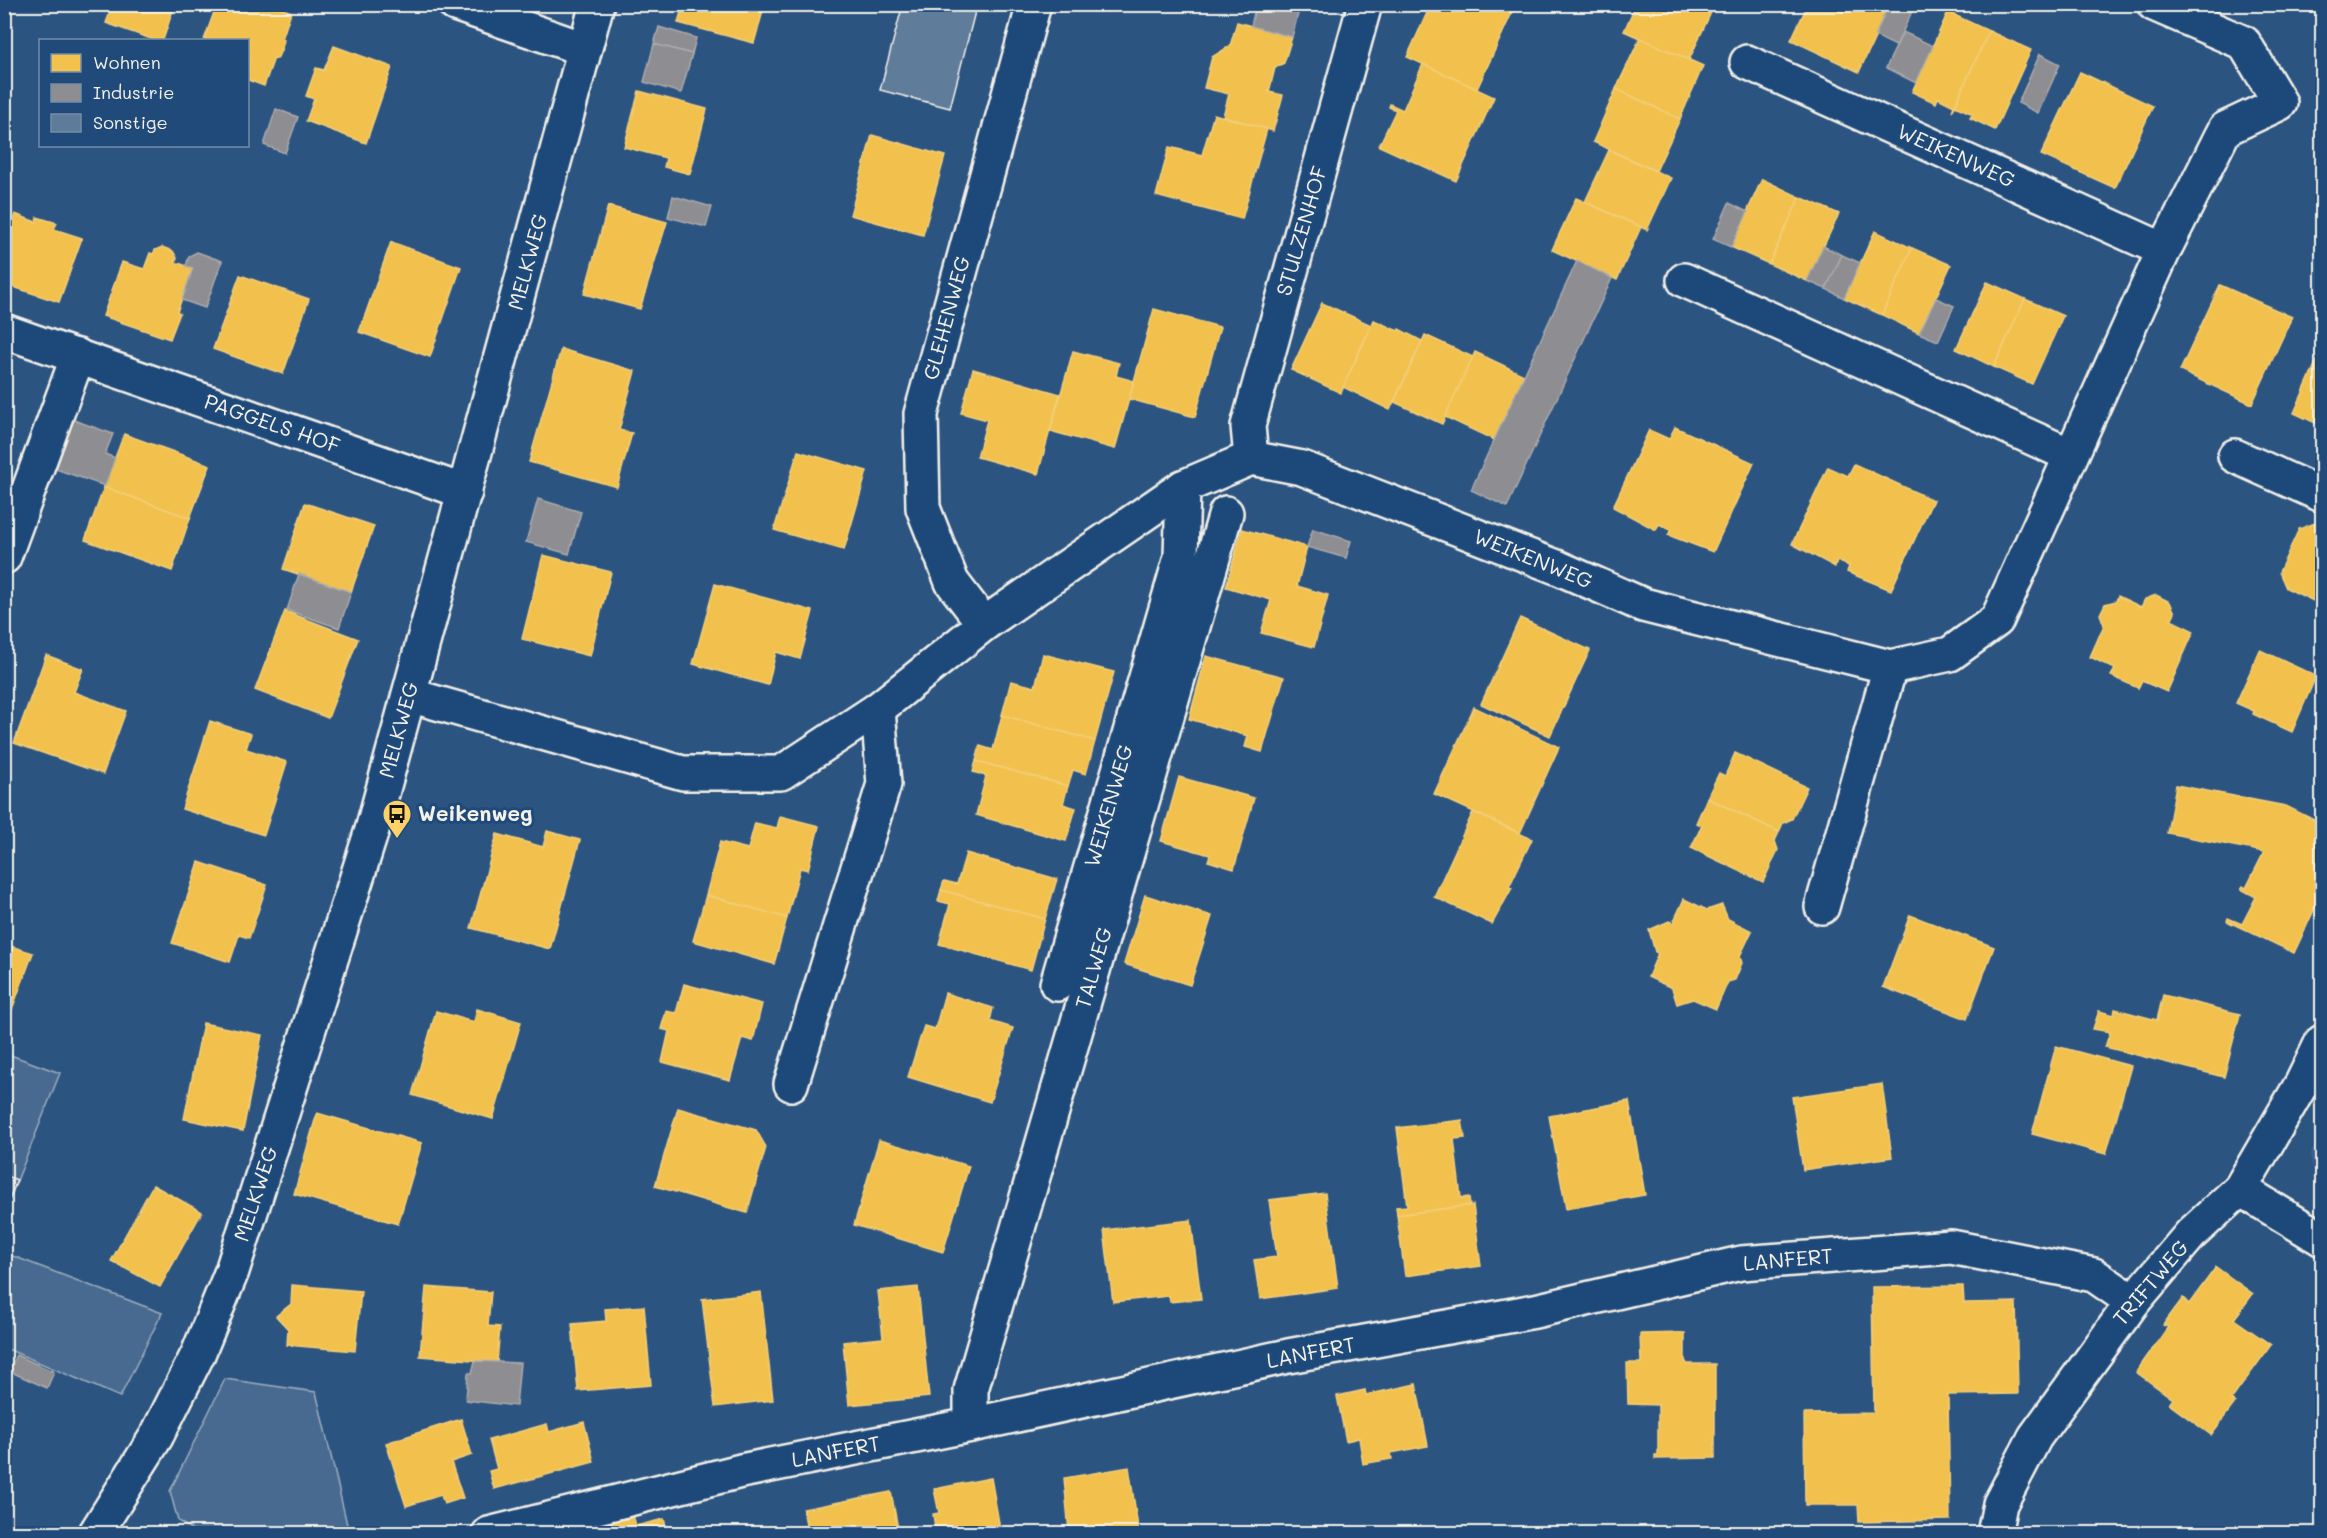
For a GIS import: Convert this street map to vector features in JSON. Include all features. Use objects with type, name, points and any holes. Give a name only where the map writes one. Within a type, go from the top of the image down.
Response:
[{"type":"street","points":[[455,4],[584,49]]},
{"type":"street","name":"MELKWEG","points":[[98,1533],[156,1437],[198,1354],[232,1271],[372,830],[597,4]]},
{"type":"street","name":"GLEHENWEG","points":[[984,624],[952,582],[923,508],[921,414],[1034,4]]},
{"type":"street","name":"STULZENHOF","points":[[1251,458],[1248,426],[1365,4]]},
{"type":"street","name":"WEIKENWEG","points":[[1251,458],[1302,468],[1559,568],[1643,605],[1890,667],[1950,654],[1997,620],[2164,250],[2225,129],[2280,103],[2244,43],[2154,4]]},
{"type":"street","name":"WEIKENWEG","points":[[1747,62],[2164,250]]},
{"type":"street","points":[[1684,280],[2070,455]]},
{"type":"street","name":"PAGGELS HOF","points":[[4,331],[465,492]]},
{"type":"street","points":[[4,557],[78,356]]},
{"type":"street","points":[[2235,456],[2322,495]]},
{"type":"street","points":[[409,695],[683,773],[782,773],[878,709],[984,624],[1183,487],[1251,458]]},
{"type":"street","name":"WEIKENWEG","points":[[1058,984],[1181,557],[1183,487]]},
{"type":"street","name":"TALWEG","points":[[971,1425],[971,1390],[1226,513]]},
{"type":"street","points":[[1822,907],[1890,667]]},
{"type":"street","points":[[791,1084],[884,784],[878,709]]},
{"type":"street","name":"TRIFTWEG","points":[[1994,1533],[2000,1504],[2035,1437],[2133,1302],[2191,1234],[2240,1189],[2302,1083],[2322,1042]]},
{"type":"street","points":[[2240,1189],[2322,1239]]},
{"type":"street","name":"LANFERT","points":[[489,1533],[741,1471],[971,1425],[1288,1356],[1535,1311],[1741,1263],[1951,1247],[2094,1275],[2133,1302]]},
{"type":"shaded area","points":[[5,1053],[60,1073],[5,1211]]},
{"type":"shaded area","points":[[2322,1129],[2322,1201],[2310,1156]]},
{"type":"shaded area","points":[[5,1253],[162,1313],[120,1397],[5,1348]]},
{"type":"shaded area","points":[[225,1379],[316,1392],[349,1533],[197,1533],[178,1521],[170,1491]]},
{"type":"building: Wohnen","points":[[113,4],[175,4],[163,39],[151,39],[106,23]]},
{"type":"building: Wohnen","points":[[217,4],[270,4],[291,12],[282,39],[284,40],[282,48],[277,59],[274,58],[264,86],[249,80],[249,39],[204,39]]},
{"type":"building: Wohnen","points":[[683,4],[765,4],[754,43],[678,23]]},
{"type":"building: Wohnen","points":[[1431,4],[1516,4],[1477,89],[1407,57]]},
{"type":"building: Wohnen","points":[[1636,4],[1706,4],[1713,8],[1689,60],[1624,31]]},
{"type":"building: Wohnen","points":[[1808,4],[1865,4],[1886,14],[1859,72],[1791,40]]},
{"type":"building: Wohnen","points":[[1948,12],[1989,31],[1952,111],[1954,106],[1938,98],[1936,103],[1912,92]]},
{"type":"building: Wohnen","points":[[1237,22],[1292,37],[1284,63],[1275,68],[1269,92],[1283,95],[1273,131],[1223,116],[1229,94],[1204,88],[1212,57],[1230,46]]},
{"type":"building: Wohnen","points":[[1989,31],[2031,50],[1995,130],[1970,118],[1973,114],[1955,106],[1953,110]]},
{"type":"building: Wohnen","points":[[1640,38],[1703,66],[1680,119],[1616,89]]},
{"type":"building: Wohnen","points":[[334,46],[392,67],[366,143],[306,121],[314,99],[306,96],[316,68],[324,70]]},
{"type":"building: Wohnen","points":[[1423,64],[1494,97],[1456,181],[1379,146],[1396,110],[1389,107],[1390,104],[1403,110]]},
{"type":"building: Wohnen","points":[[2080,72],[2153,106],[2115,188],[2041,155]]},
{"type":"building: Wohnen","points":[[1616,89],[1680,119],[1656,171],[1593,142]]},
{"type":"building: Wohnen","points":[[639,91],[707,109],[690,174],[664,167],[666,158],[624,147]]},
{"type":"building: Wohnen","points":[[1214,114],[1267,129],[1242,219],[1156,196],[1169,147],[1202,155]]},
{"type":"building: Wohnen","points":[[872,135],[945,156],[923,235],[850,215]]},
{"type":"building: Wohnen","points":[[1609,150],[1671,178],[1647,230],[1585,202]]},
{"type":"building: Wohnen","points":[[1762,179],[1800,197],[1769,264],[1731,247]]},
{"type":"building: Wohnen","points":[[1800,197],[1839,214],[1807,281],[1769,264]]},
{"type":"building: Wohnen","points":[[1576,198],[1641,227],[1617,280],[1552,250]]},
{"type":"building: Wohnen","points":[[608,206],[667,222],[640,309],[584,294]]},
{"type":"building: Wohnen","points":[[15,214],[36,222],[37,217],[57,223],[54,229],[82,238],[59,302],[4,284],[4,246]]},
{"type":"building: Wohnen","points":[[1875,231],[1912,248],[1882,315],[1844,298]]},
{"type":"building: Wohnen","points":[[391,242],[461,267],[430,357],[359,332]]},
{"type":"building: Wohnen","points":[[162,247],[173,251],[177,258],[175,262],[193,268],[170,339],[103,316],[122,262],[144,269],[150,253],[153,254],[155,250]]},
{"type":"building: Wohnen","points":[[1912,248],[1951,265],[1919,333],[1882,315]]},
{"type":"building: Wohnen","points":[[240,275],[309,299],[283,374],[213,349]]},
{"type":"building: Wohnen","points":[[1987,282],[2025,299],[1994,367],[1956,349]]},
{"type":"building: Wohnen","points":[[2220,285],[2292,317],[2252,404],[2180,371]]},
{"type":"building: Wohnen","points":[[2025,299],[2063,316],[2032,384],[1994,367]]},
{"type":"building: Wohnen","points":[[1322,303],[1371,325],[1341,393],[1291,370]]},
{"type":"building: Wohnen","points":[[1154,309],[1220,327],[1195,417],[1129,399]]},
{"type":"building: Wohnen","points":[[1374,320],[1422,341],[1390,410],[1343,387]]},
{"type":"building: Wohnen","points":[[1425,335],[1473,357],[1442,424],[1394,402]]},
{"type":"building: Wohnen","points":[[561,349],[635,371],[619,430],[632,433],[617,487],[529,462]]},
{"type":"building: Wohnen","points":[[2322,349],[2322,426],[2294,413]]},
{"type":"building: Wohnen","points":[[1073,351],[1119,363],[1116,376],[1134,381],[1115,449],[1050,431]]},
{"type":"building: Wohnen","points":[[1475,352],[1524,375],[1494,440],[1445,417]]},
{"type":"building: Wohnen","points":[[973,369],[1060,394],[1038,474],[977,457],[987,420],[961,413]]},
{"type":"building: Wohnen","points":[[1675,427],[1754,463],[1713,552],[1668,535],[1671,530],[1659,524],[1656,530],[1613,507],[1649,430],[1669,439]]},
{"type":"building: Wohnen","points":[[124,434],[210,465],[190,518],[104,487]]},
{"type":"building: Wohnen","points":[[798,451],[867,471],[844,550],[774,530]]},
{"type":"building: Wohnen","points":[[1854,464],[1933,500],[1891,590],[1847,572],[1849,566],[1837,561],[1835,567],[1792,544],[1828,467],[1848,476]]},
{"type":"building: Wohnen","points":[[104,487],[190,518],[172,571],[85,540]]},
{"type":"building: Wohnen","points":[[305,503],[374,526],[351,592],[283,569]]},
{"type":"building: Wohnen","points":[[2315,523],[2322,526],[2322,605],[2286,588],[2279,572],[2299,529]]},
{"type":"building: Wohnen","points":[[1242,529],[1307,547],[1297,586],[1328,595],[1314,647],[1261,633],[1271,600],[1226,587]]},
{"type":"building: Wohnen","points":[[543,555],[611,572],[590,656],[522,639]]},
{"type":"building: Wohnen","points":[[715,584],[813,611],[800,659],[776,652],[768,685],[693,664]]},
{"type":"building: Wohnen","points":[[2156,595],[2170,602],[2175,613],[2171,620],[2194,631],[2167,692],[2142,681],[2138,688],[2111,676],[2115,669],[2090,657],[2104,625],[2100,614],[2105,604],[2116,601],[2118,596],[2141,607],[2145,599]]},
{"type":"building: Wohnen","points":[[285,611],[358,639],[328,718],[255,690]]},
{"type":"building: Wohnen","points":[[1520,618],[1590,650],[1550,736],[1481,704]]},
{"type":"building: Wohnen","points":[[2260,650],[2316,676],[2292,732],[2253,714],[2254,711],[2236,703]]},
{"type":"building: Wohnen","points":[[1043,654],[1114,672],[1095,741],[1002,715],[1011,681],[1035,687]]},
{"type":"building: Wohnen","points":[[46,655],[83,669],[74,692],[126,711],[103,774],[14,743]]},
{"type":"building: Wohnen","points":[[1206,656],[1284,677],[1262,752],[1245,747],[1248,736],[1189,719]]},
{"type":"building: Wohnen","points":[[1474,707],[1559,747],[1520,833],[1434,794]]},
{"type":"building: Wohnen","points":[[1002,715],[1095,741],[1086,774],[1073,770],[1068,786],[976,761],[980,746],[993,750]]},
{"type":"building: Wohnen","points":[[210,721],[251,734],[246,749],[287,762],[264,835],[182,809]]},
{"type":"building: Wohnen","points":[[1735,753],[1807,787],[1792,819],[1783,823],[1779,832],[1707,798],[1719,773],[1725,776]]},
{"type":"building: Wohnen","points":[[976,761],[1068,786],[1063,804],[1076,808],[1066,841],[976,815],[986,776],[973,772]]},
{"type":"building: Wohnen","points":[[1179,777],[1254,798],[1234,869],[1208,861],[1210,855],[1161,841]]},
{"type":"building: Wohnen","points":[[2176,785],[2286,806],[2322,824],[2322,893],[2294,953],[2227,921],[2228,918],[2242,924],[2256,897],[2241,889],[2243,886],[2246,888],[2264,852],[2167,833]]},
{"type":"building: Wohnen","points":[[1707,798],[1779,832],[1775,841],[1778,850],[1763,882],[1691,848],[1702,825],[1696,823]]},
{"type":"building: Wohnen","points":[[1473,812],[1532,839],[1509,887],[1512,888],[1492,924],[1434,897]]},
{"type":"building: Wohnen","points":[[780,816],[819,826],[808,870],[800,868],[787,918],[706,895],[720,842],[748,849],[755,823],[777,828]]},
{"type":"building: Wohnen","points":[[547,831],[580,840],[550,949],[471,928],[497,834],[543,847]]},
{"type":"building: Wohnen","points":[[966,853],[1057,879],[1045,919],[941,890],[944,881],[957,884]]},
{"type":"building: Wohnen","points":[[199,862],[267,885],[249,938],[239,935],[230,962],[172,943]]},
{"type":"building: Wohnen","points":[[941,890],[1045,919],[1031,970],[939,944],[950,904],[938,901]]},
{"type":"building: Wohnen","points":[[706,895],[787,918],[774,964],[693,941]]},
{"type":"building: Wohnen","points":[[1145,895],[1212,916],[1190,985],[1124,964]]},
{"type":"building: Wohnen","points":[[1684,899],[1707,910],[1722,905],[1728,919],[1752,931],[1740,956],[1742,963],[1735,980],[1728,982],[1716,1009],[1693,999],[1677,1004],[1672,988],[1648,977],[1658,953],[1655,952],[1649,930],[1669,921],[1673,923]]},
{"type":"building: Wohnen","points":[[1910,915],[1994,947],[1967,1019],[1883,987]]},
{"type":"building: Wohnen","points":[[4,944],[33,953],[4,1031]]},
{"type":"building: Wohnen","points":[[684,984],[762,1004],[753,1041],[742,1038],[730,1080],[662,1062],[669,1031],[661,1029],[666,1011],[676,1013]]},
{"type":"building: Wohnen","points":[[945,993],[993,1008],[990,1021],[1013,1028],[990,1102],[908,1077],[924,1026],[935,1029]]},
{"type":"building: Wohnen","points":[[2163,995],[2240,1014],[2224,1077],[2105,1047],[2110,1032],[2093,1029],[2099,1011],[2114,1015],[2115,1009],[2157,1020]]},
{"type":"building: Wohnen","points":[[477,1009],[521,1022],[493,1119],[412,1095],[436,1011],[474,1022]]},
{"type":"building: Wohnen","points":[[203,1023],[262,1035],[243,1131],[184,1119]]},
{"type":"building: Wohnen","points":[[2056,1046],[2131,1066],[2106,1154],[2032,1134]]},
{"type":"building: Wohnen","points":[[1882,1084],[1892,1157],[1803,1170],[1792,1097]]},
{"type":"building: Wohnen","points":[[1629,1101],[1645,1195],[1566,1209],[1549,1116]]},
{"type":"building: Wohnen","points":[[678,1108],[756,1130],[766,1147],[747,1213],[655,1186]]},
{"type":"building: Wohnen","points":[[317,1113],[422,1143],[398,1224],[294,1194]]},
{"type":"building: Wohnen","points":[[1462,1120],[1465,1138],[1454,1139],[1461,1198],[1469,1197],[1470,1205],[1397,1215],[1396,1207],[1407,1206],[1397,1128]]},
{"type":"building: Wohnen","points":[[879,1140],[969,1166],[943,1252],[854,1225]]},
{"type":"building: Wohnen","points":[[153,1185],[202,1212],[160,1287],[111,1261]]},
{"type":"building: Wohnen","points":[[1325,1193],[1338,1288],[1260,1299],[1254,1260],[1277,1257],[1269,1200]]},
{"type":"building: Wohnen","points":[[1473,1205],[1481,1266],[1405,1276],[1397,1215]]},
{"type":"building: Wohnen","points":[[1191,1220],[1201,1299],[1170,1302],[1169,1296],[1113,1302],[1104,1230]]},
{"type":"building: Wohnen","points":[[2216,1267],[2253,1294],[2234,1319],[2271,1345],[2231,1400],[2235,1403],[2211,1435],[2169,1404],[2173,1399],[2136,1372],[2168,1327],[2163,1325],[2183,1298],[2189,1304]]},
{"type":"building: Wohnen","points":[[292,1285],[361,1291],[355,1351],[287,1345],[288,1329],[276,1316],[291,1304]]},
{"type":"building: Wohnen","points":[[1963,1286],[1964,1303],[2016,1302],[2018,1394],[1948,1395],[1950,1520],[1859,1522],[1858,1505],[1805,1505],[1804,1414],[1874,1413],[1872,1287]]},
{"type":"building: Wohnen","points":[[426,1287],[491,1292],[488,1326],[500,1327],[497,1362],[420,1356]]},
{"type":"building: Wohnen","points":[[918,1287],[929,1397],[849,1405],[843,1342],[883,1338],[878,1291]]},
{"type":"building: Wohnen","points":[[761,1292],[773,1400],[715,1407],[702,1299]]},
{"type":"building: Wohnen","points":[[644,1306],[651,1385],[578,1391],[572,1324],[606,1321],[605,1309]]},
{"type":"building: Wohnen","points":[[1685,1333],[1687,1364],[1715,1364],[1715,1458],[1655,1459],[1655,1455],[1658,1455],[1658,1405],[1628,1404],[1627,1363],[1641,1363],[1640,1334]]},
{"type":"building: Wohnen","points":[[1416,1384],[1428,1446],[1391,1453],[1392,1459],[1363,1464],[1359,1438],[1346,1441],[1337,1396],[1365,1390],[1366,1395]]},
{"type":"building: Wohnen","points":[[461,1419],[472,1455],[451,1462],[463,1498],[444,1504],[441,1495],[406,1506],[386,1443]]},
{"type":"building: Wohnen","points":[[584,1422],[594,1462],[494,1489],[489,1471],[497,1469],[489,1440],[547,1424],[549,1432]]},
{"type":"building: Wohnen","points":[[1129,1467],[1139,1534],[1071,1534],[1064,1478]]},
{"type":"building: Wohnen","points":[[991,1478],[1001,1534],[936,1534],[933,1514],[939,1513],[934,1489]]},
{"type":"building: Wohnen","points":[[891,1492],[899,1534],[808,1534],[803,1509]]},
{"type":"building: Wohnen","points":[[633,1515],[636,1526],[664,1519],[668,1534],[606,1534],[612,1532],[609,1521]]},
{"type":"building: Industrie","points":[[1256,4],[1280,4],[1299,10],[1292,37],[1251,26]]},
{"type":"building: Industrie","points":[[1889,4],[1905,4],[1913,9],[1896,46],[1875,36]]},
{"type":"building: Industrie","points":[[659,27],[696,38],[692,54],[654,44]]},
{"type":"building: Industrie","points":[[1903,32],[1933,46],[1916,83],[1886,68]]},
{"type":"building: Industrie","points":[[654,44],[692,54],[681,93],[644,82]]},
{"type":"building: Industrie","points":[[2040,54],[2060,64],[2038,113],[2018,103]]},
{"type":"building: Industrie","points":[[276,109],[298,117],[285,153],[264,145]]},
{"type":"building: Industrie","points":[[673,196],[712,207],[706,227],[668,217]]},
{"type":"building: Industrie","points":[[1729,203],[1748,212],[1731,247],[1713,239]]},
{"type":"building: Industrie","points":[[1823,246],[1842,255],[1826,289],[1807,281]]},
{"type":"building: Industrie","points":[[197,252],[222,261],[205,308],[182,300],[193,268],[186,266],[189,256]]},
{"type":"building: Industrie","points":[[1842,255],[1860,263],[1844,298],[1826,289]]},
{"type":"building: Industrie","points":[[1577,261],[1612,278],[1507,507],[1471,490]]},
{"type":"building: Industrie","points":[[1936,298],[1954,306],[1938,341],[1919,333]]},
{"type":"building: Industrie","points":[[68,418],[113,434],[105,454],[115,458],[105,486],[50,467]]},
{"type":"building: Industrie","points":[[538,499],[581,512],[569,554],[526,542]]},
{"type":"building: Industrie","points":[[1313,529],[1351,541],[1346,558],[1307,547]]},
{"type":"building: Industrie","points":[[299,574],[351,592],[339,628],[287,610]]},
{"type":"building: Industrie","points":[[16,1355],[54,1372],[47,1388],[9,1371]]},
{"type":"building: Industrie","points":[[475,1361],[520,1363],[516,1406],[466,1400],[468,1373],[472,1373]]},
{"type":"building: Sonstige","points":[[903,4],[977,4],[950,108],[880,90]]},
{"type":"building: Sonstige","points":[[4,1175],[17,1180],[8,1202],[4,1201]]},
{"type":"place","name":"Weikenweg","points":[[397,840]]}]
